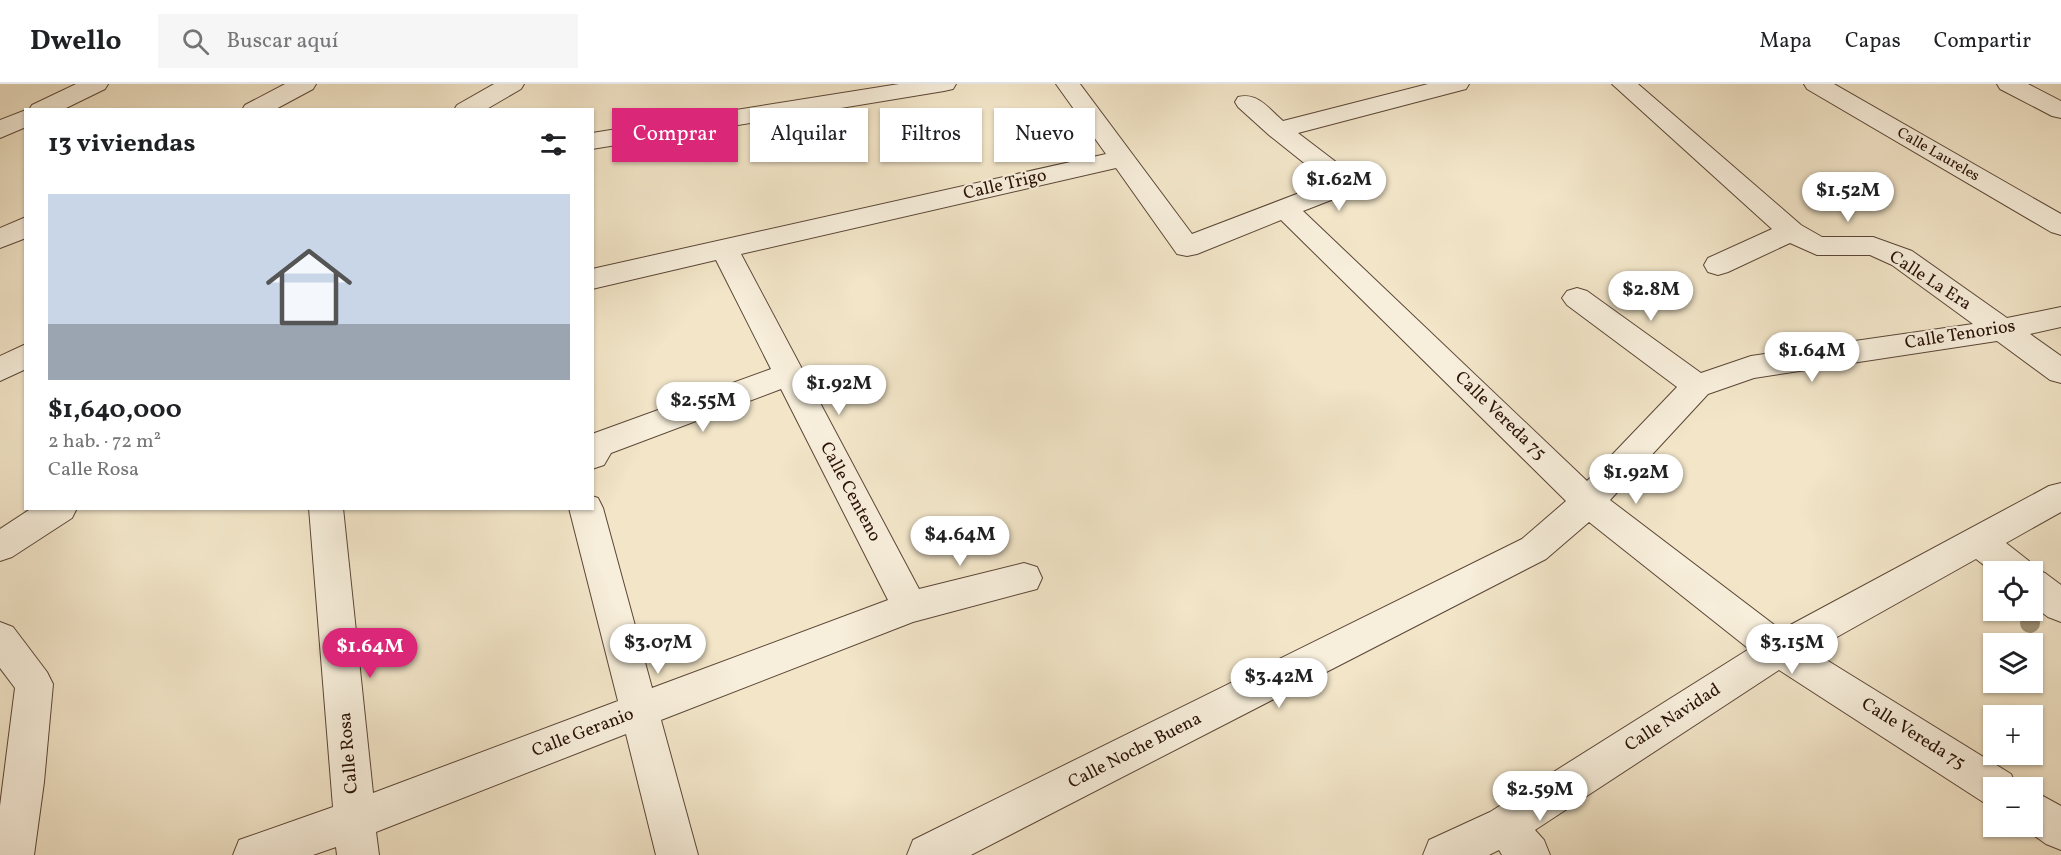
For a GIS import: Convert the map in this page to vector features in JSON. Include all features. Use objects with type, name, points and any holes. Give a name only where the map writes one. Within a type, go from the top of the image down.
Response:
[{"type":"street","points":[[50,99],[96,84]]},
{"type":"street","points":[[258,108],[304,84]]},
{"type":"street","points":[[470,108],[512,84]]},
{"type":"street","points":[[594,141],[944,84]]},
{"type":"street","points":[[1068,84],[1188,247],[1348,184],[1278,130],[1247,102]]},
{"type":"street","points":[[1278,130],[1457,84]]},
{"type":"street","name":"Calle La Era","points":[[1624,84],[1791,231],[1817,246],[1874,246],[1902,258],[2061,372]]},
{"type":"street","name":"Calle Laureles","points":[[1816,84],[2061,226]]},
{"type":"street","points":[[2009,84],[2061,111]]},
{"type":"street","points":[[0,130],[24,118]]},
{"type":"street","name":"Calle Trigo","points":[[594,279],[1121,159]]},
{"type":"street","name":"Calle Vereda 75","points":[[1286,210],[1588,502],[1779,650],[1983,779]]},
{"type":"street","points":[[0,239],[24,227]]},
{"type":"street","points":[[1718,265],[1791,231]]},
{"type":"street","name":"Calle Centeno","points":[[724,248],[910,608]]},
{"type":"street","points":[[1577,298],[1697,386]]},
{"type":"street","name":"Calle Tenorios","points":[[1588,502],[1697,386],[1751,367],[2003,330],[2061,317]]},
{"type":"street","points":[[0,370],[24,356]]},
{"type":"street","points":[[594,453],[600,444],[789,375]]},
{"type":"street","name":"Calle Navidad","points":[[1444,855],[1517,840],[1779,650],[2061,496]]},
{"type":"street","name":"Calle Noche Buena","points":[[928,855],[1534,549],[1588,502]]},
{"type":"street","points":[[0,547],[57,510]]},
{"type":"street","name":"Calle Rosa","points":[[326,510],[356,837]]},
{"type":"street","points":[[587,510],[677,855]]},
{"type":"street","points":[[1979,541],[2004,561]]},
{"type":"street","name":"Calle Geranio","points":[[254,855],[356,837],[639,712],[910,608],[1024,578]]},
{"type":"street","points":[[2043,592],[2061,606]]},
{"type":"street","points":[[0,638],[34,684],[13,855]]},
{"type":"street","points":[[2043,818],[2061,830]]}]
